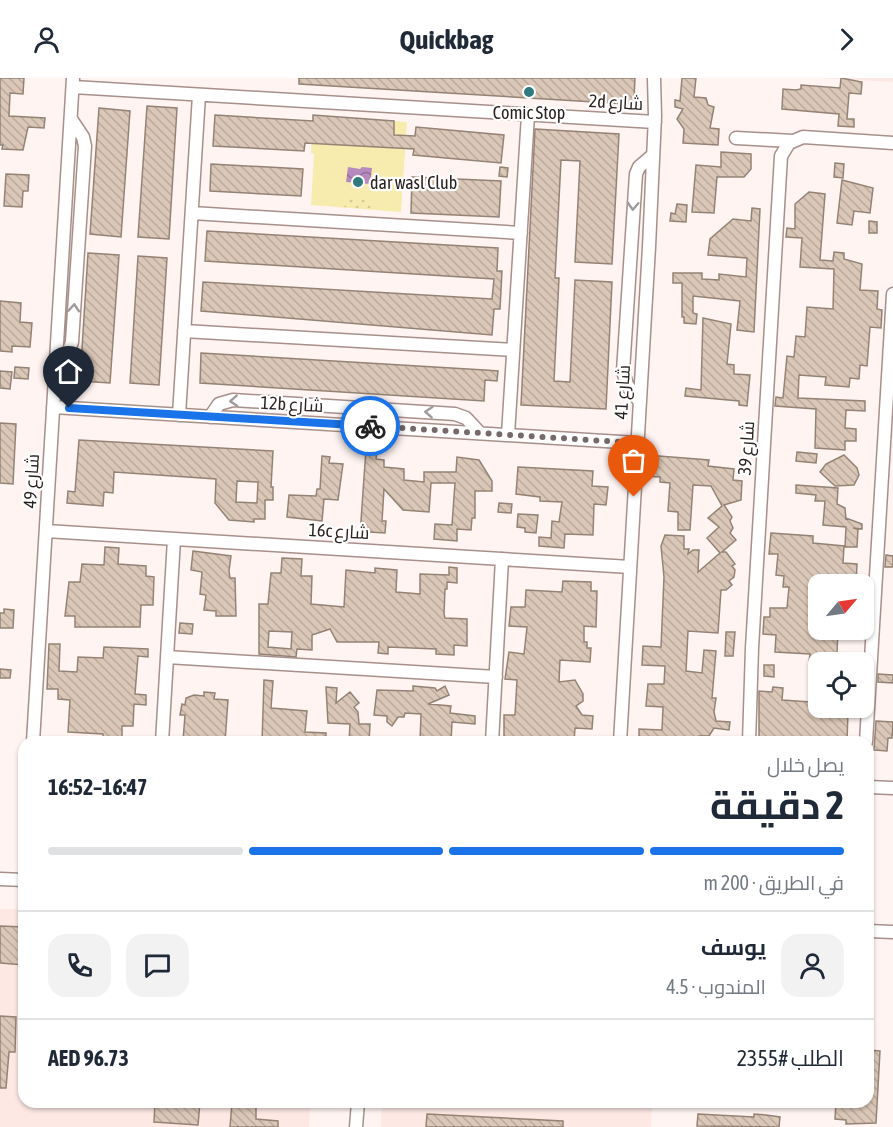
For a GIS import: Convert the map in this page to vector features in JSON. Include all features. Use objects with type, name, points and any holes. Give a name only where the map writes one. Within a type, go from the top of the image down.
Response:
[{"type":"street","name":"شارع 41","points":[[620,736],[655,119],[654,78]]},
{"type":"street","name":"شارع 41","points":[[655,119],[659,105],[661,78]]},
{"type":"street","name":"2d شارع","points":[[73,82],[199,94],[528,115],[655,119]]},
{"type":"street","name":"شارع 49","points":[[33,736],[73,82]]},
{"type":"street","points":[[179,415],[199,94]]},
{"type":"street","points":[[508,435],[528,115]]},
{"type":"street","points":[[736,138],[793,141],[811,136],[893,142]]},
{"type":"street","name":"شارع 39","points":[[749,736],[752,648],[781,156],[793,141]]},
{"type":"street","points":[[640,402],[627,385],[623,371],[636,174],[639,167],[653,155]]},
{"type":"street","points":[[192,213],[521,233]]},
{"type":"street","points":[[866,736],[893,294]]},
{"type":"street","points":[[184,331],[513,350]]},
{"type":"street","points":[[210,417],[219,404],[233,400],[455,414],[466,418],[480,433]]},
{"type":"street","name":"12b شارع","points":[[53,407],[637,443]]},
{"type":"street","name":"16c شارع","points":[[46,531],[630,567]]},
{"type":"street","points":[[162,736],[174,539]]},
{"type":"street","points":[[492,736],[502,559]]},
{"type":"street","points":[[167,657],[496,676]]},
{"type":"street","points":[[874,787],[893,788]]},
{"type":"street","points":[[0,879],[18,880]]},
{"type":"street","points":[[874,931],[893,932]]},
{"type":"street","points":[[356,1127],[358,1108]]},
{"type":"shaded area","points":[[819,78],[893,78],[893,82]]},
{"type":"shaded area","name":"dar wasl Club","points":[[313,115],[407,122],[401,212],[311,205],[314,154],[311,153]]},
{"type":"shaded area","points":[[373,195],[371,209],[344,207],[348,197],[357,200]]},
{"type":"shaded area","points":[[0,909],[18,909],[18,1108],[310,1108],[309,1127],[0,1127]]},
{"type":"shaded area","points":[[382,1108],[652,1108],[651,1127],[381,1127]]},
{"type":"water","points":[[348,167],[372,168],[370,184],[346,182]]},
{"type":"building","points":[[0,78],[24,78],[23,94],[10,93],[9,116],[45,118],[44,128],[28,127],[23,150],[2,149],[3,145],[0,145]]},
{"type":"building","points":[[299,78],[635,78],[634,99],[627,104],[299,84]]},
{"type":"building","points":[[682,78],[696,78],[694,97],[706,98],[708,105],[714,107],[710,128],[719,129],[718,145],[683,143],[684,129],[677,119],[683,109],[675,107],[675,100],[680,101]]},
{"type":"building","points":[[841,78],[862,82],[861,94],[849,93],[847,119],[854,119],[854,127],[838,126],[839,114],[782,109],[783,89],[801,89],[801,85],[840,88]]},
{"type":"building","points":[[147,106],[177,108],[169,239],[138,237]]},
{"type":"building","points":[[99,108],[130,111],[121,237],[90,234]]},
{"type":"building","points":[[215,115],[313,121],[313,115],[394,121],[394,135],[415,136],[416,127],[504,135],[501,163],[413,155],[414,149],[305,143],[304,151],[213,146]]},
{"type":"building","points":[[535,129],[619,134],[612,264],[575,262],[580,161],[561,160],[555,278],[559,278],[554,381],[570,382],[575,280],[612,282],[606,409],[521,405]]},
{"type":"building","points":[[721,152],[751,154],[751,169],[744,177],[717,177],[714,213],[692,212],[696,165],[721,167]]},
{"type":"building","points":[[835,163],[844,164],[843,178],[834,177]]},
{"type":"building","points":[[211,164],[303,169],[301,196],[210,191]]},
{"type":"building","points":[[500,167],[508,168],[507,177],[499,176]]},
{"type":"building","points":[[6,174],[29,175],[28,191],[23,191],[22,207],[4,206]]},
{"type":"building","points":[[412,177],[501,181],[499,217],[411,213]]},
{"type":"building","points":[[842,180],[873,188],[870,213],[854,211],[852,225],[837,223]]},
{"type":"building","points":[[809,192],[825,194],[820,260],[833,261],[834,252],[844,253],[844,259],[862,264],[860,290],[878,291],[877,309],[882,310],[881,328],[870,327],[867,366],[860,365],[859,379],[850,378],[849,387],[825,385],[826,377],[799,375],[798,398],[865,401],[865,411],[846,410],[845,428],[856,429],[856,441],[845,441],[845,450],[815,448],[816,409],[775,406],[776,397],[783,398],[787,356],[794,357],[796,336],[805,337],[807,307],[833,309],[834,269],[800,267],[802,238],[786,237],[787,228],[795,229],[795,204]]},
{"type":"building","points":[[677,204],[687,205],[686,222],[670,221],[671,213],[675,214]]},
{"type":"building","points":[[752,208],[760,209],[754,332],[737,330],[740,301],[693,296],[693,313],[697,314],[696,324],[684,323],[682,283],[673,283],[673,273],[702,273],[702,279],[719,280],[719,274],[746,277],[747,258],[708,255],[710,239],[733,219],[751,221]]},
{"type":"building","points":[[869,221],[877,222],[877,233],[869,233]]},
{"type":"building","points":[[207,231],[498,248],[497,271],[502,271],[500,309],[494,309],[492,335],[201,311],[203,282],[492,299],[494,279],[205,261]]},
{"type":"building","points":[[88,253],[119,255],[110,383],[80,381]]},
{"type":"building","points":[[138,256],[167,258],[159,385],[130,383]]},
{"type":"building","points":[[0,301],[21,303],[20,322],[32,323],[30,347],[12,346],[12,352],[0,351]]},
{"type":"building","points":[[703,318],[731,324],[727,364],[734,365],[734,374],[750,375],[747,406],[739,405],[739,401],[685,396],[686,388],[701,390]]},
{"type":"building","points":[[201,353],[498,371],[497,381],[485,380],[484,401],[200,383]]},
{"type":"building","points":[[15,367],[29,368],[28,379],[14,378]]},
{"type":"building","points":[[0,371],[12,372],[10,389],[0,388]]},
{"type":"building","points":[[0,423],[16,424],[13,484],[0,483]]},
{"type":"building","points":[[79,440],[273,451],[271,487],[273,487],[273,500],[265,500],[265,519],[254,519],[254,522],[229,520],[215,503],[216,479],[114,472],[113,493],[104,492],[103,506],[67,503],[68,491],[75,492]],"holes":[[[237,481],[258,482],[257,503],[236,502]]]},
{"type":"building","points":[[366,449],[377,451],[376,459],[384,460],[384,467],[404,469],[404,480],[424,482],[424,472],[456,472],[457,457],[479,460],[492,481],[492,491],[475,491],[475,518],[472,518],[471,530],[457,529],[457,541],[434,539],[435,524],[452,525],[455,483],[431,483],[429,512],[403,510],[384,489],[382,521],[386,521],[385,533],[369,532],[369,536],[360,535]]},
{"type":"building","points":[[797,452],[817,454],[816,463],[796,461]]},
{"type":"building","points":[[646,455],[709,460],[708,466],[734,469],[733,480],[742,481],[741,500],[724,505],[732,517],[730,521],[733,528],[730,533],[736,540],[722,552],[726,552],[735,564],[732,566],[735,570],[734,577],[729,581],[732,585],[726,590],[721,590],[718,633],[688,631],[686,671],[702,673],[704,650],[716,651],[712,698],[716,698],[714,712],[716,721],[730,722],[729,730],[714,728],[709,736],[639,736],[639,729],[662,730],[663,707],[646,706],[648,684],[664,684],[665,666],[642,665],[643,646],[661,647],[664,577],[661,546],[665,535],[684,536],[684,549],[689,549],[688,554],[693,550],[699,550],[698,572],[720,553],[707,538],[719,527],[708,518],[722,506],[711,486],[693,485],[690,530],[678,530],[678,512],[668,511],[670,483],[660,482],[660,477],[644,476]]},
{"type":"building","points":[[844,455],[857,468],[859,475],[854,485],[835,486],[820,472],[826,464]]},
{"type":"building","points":[[322,456],[330,457],[329,463],[343,464],[338,500],[324,499],[322,521],[287,517],[289,495],[316,496],[317,489],[320,489]]},
{"type":"building","points":[[518,467],[593,471],[592,486],[608,487],[606,505],[594,504],[593,535],[565,534],[564,548],[539,546],[539,537],[551,538],[552,521],[559,522],[562,502],[540,501],[540,497],[516,494]]},
{"type":"building","points":[[796,485],[838,488],[837,504],[845,508],[846,520],[846,518],[862,524],[862,529],[853,528],[858,529],[857,547],[845,547],[846,527],[823,525],[825,501],[815,501],[816,495],[796,493]]},
{"type":"building","points":[[499,503],[512,504],[511,513],[498,512]]},
{"type":"building","points":[[518,514],[538,515],[536,533],[525,532],[525,528],[517,527]]},
{"type":"building","points":[[771,533],[813,536],[813,543],[844,546],[843,563],[857,564],[857,574],[808,574],[808,640],[838,640],[837,652],[808,652],[808,654],[775,652],[776,635],[763,634],[764,617],[770,617],[770,608],[787,608],[789,587],[783,587],[784,576],[776,575],[778,554],[769,554]]},
{"type":"building","points":[[105,547],[119,548],[118,564],[146,566],[146,576],[154,577],[153,605],[141,605],[140,627],[75,627],[75,616],[65,616],[69,582],[80,582],[82,564],[104,565]]},
{"type":"building","points":[[193,551],[231,556],[229,571],[230,578],[235,578],[236,616],[216,616],[216,611],[204,610],[206,595],[200,594],[202,572],[191,570]]},
{"type":"building","points":[[886,555],[893,556],[893,567],[885,567]]},
{"type":"building","points":[[282,558],[302,559],[301,576],[312,576],[311,604],[344,607],[346,570],[375,573],[375,568],[397,570],[396,592],[420,594],[420,574],[449,575],[449,567],[457,568],[457,583],[447,582],[447,589],[445,589],[444,614],[445,618],[467,619],[467,646],[454,645],[454,655],[436,654],[436,649],[388,647],[388,654],[378,653],[379,642],[337,642],[330,629],[312,635],[312,650],[297,649],[296,657],[259,654],[259,604],[268,604],[271,573],[281,573]],"holes":[[[269,631],[292,632],[291,649],[268,647]]]},
{"type":"building","points":[[563,581],[591,582],[591,591],[597,591],[596,627],[584,626],[584,642],[587,642],[587,648],[591,648],[590,662],[560,660],[559,682],[575,680],[583,694],[583,701],[576,706],[582,715],[593,716],[592,729],[575,728],[574,736],[504,736],[504,715],[515,715],[517,680],[505,679],[509,652],[524,654],[527,627],[509,626],[511,607],[525,607],[526,590],[562,592]]},
{"type":"building","points":[[4,609],[14,610],[13,628],[0,628],[0,613],[4,613]]},
{"type":"building","points":[[180,623],[193,624],[192,634],[179,633]]},
{"type":"building","points":[[726,632],[735,632],[733,656],[725,656]]},
{"type":"building","points":[[49,644],[60,644],[59,671],[77,672],[78,657],[103,658],[104,647],[148,649],[148,657],[138,656],[135,694],[146,695],[146,705],[134,704],[133,726],[122,726],[122,736],[68,732],[70,700],[58,699],[58,689],[47,689]]},
{"type":"building","points":[[764,665],[774,665],[774,677],[764,676]]},
{"type":"building","points":[[0,669],[11,670],[10,678],[0,678]]},
{"type":"building","points":[[878,674],[893,675],[893,683],[878,682]]},
{"type":"building","points":[[264,680],[273,681],[271,708],[307,711],[305,732],[326,733],[326,736],[262,736]]},
{"type":"building","points":[[413,686],[435,688],[437,691],[445,686],[449,695],[428,704],[451,706],[450,713],[475,716],[475,724],[452,722],[451,736],[420,736],[421,714],[405,713],[404,717],[398,717],[392,726],[387,722],[387,716],[374,715],[377,690],[413,691]]},
{"type":"building","points":[[326,687],[337,688],[336,703],[350,692],[359,703],[354,707],[358,712],[359,724],[370,724],[369,736],[349,736],[350,724],[328,723]]},
{"type":"building","points":[[773,687],[783,688],[782,700],[808,702],[808,718],[848,718],[847,736],[759,736],[759,691],[772,692]]},
{"type":"building","points":[[204,692],[215,693],[214,699],[228,700],[225,736],[183,736],[185,715],[180,715],[182,704],[185,705],[186,698],[194,695],[204,696]]},
{"type":"building","points":[[876,721],[893,722],[892,738],[888,738],[887,751],[874,750]]},
{"type":"building","points":[[0,926],[18,927],[18,964],[0,963]]},
{"type":"building","points":[[0,1016],[16,1017],[15,1052],[9,1052],[6,1088],[0,1088]]},
{"type":"building","points":[[874,1050],[880,1051],[876,1123],[846,1124],[846,1120],[835,1119],[836,1108],[874,1108]]},
{"type":"building","points":[[155,1108],[199,1108],[198,1125],[154,1122]]},
{"type":"building","points":[[232,1108],[256,1108],[256,1119],[278,1121],[278,1127],[230,1127]]},
{"type":"building","points":[[427,1114],[563,1121],[563,1127],[426,1127]]},
{"type":"building","points":[[698,1114],[754,1117],[754,1114],[780,1117],[779,1127],[697,1126]]},
{"type":"way so far","points":[[370,426],[637,443],[634,497]]},
{"type":"place","name":"Comic Stop","points":[[529,92]]},
{"type":"place","name":"dar wasl Club","points":[[358,182]]},
{"type":"route","points":[[69,408],[370,426]]}]
